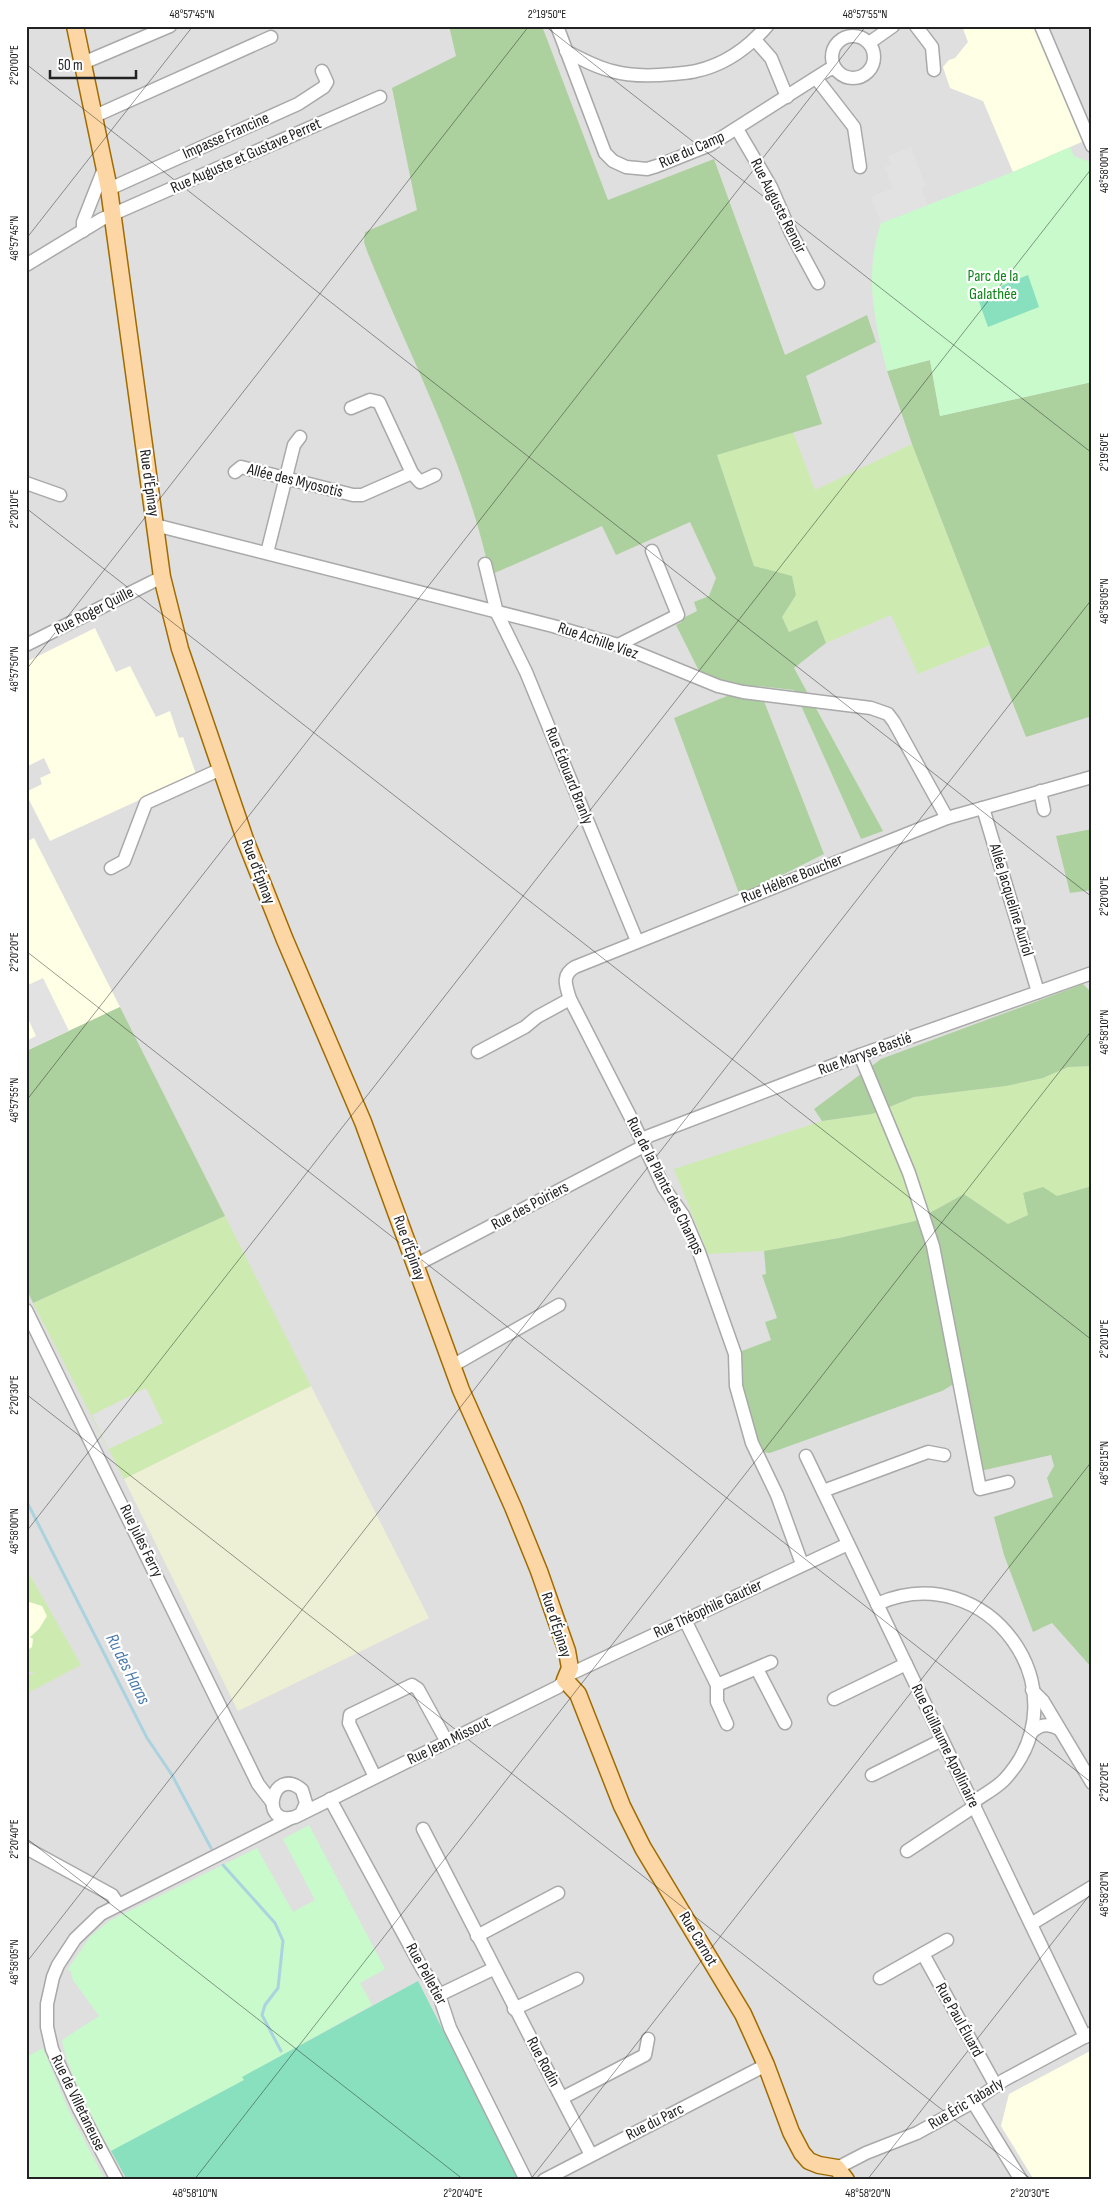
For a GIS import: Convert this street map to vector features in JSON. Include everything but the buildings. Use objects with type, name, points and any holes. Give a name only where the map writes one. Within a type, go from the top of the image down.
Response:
[{"type":"main road","name":"Rue d'Épinay","points":[[75,26],[110,189],[162,577],[180,649],[246,842],[285,940],[363,1122],[452,1366],[539,1571],[567,1651],[569,1661],[567,1678]]},
{"type":"main road","name":"Rue Carnot","points":[[567,1678],[578,1694],[622,1806],[643,1848],[743,2014],[766,2065],[791,2132],[802,2153],[819,2165],[842,2174]]},
{"type":"street","points":[[84,64],[170,26]]},
{"type":"street","name":"Rue du Camp","points":[[557,26],[604,153],[618,164],[634,169],[647,169],[710,144],[835,68]]},
{"type":"street","points":[[566,51],[589,63],[612,71],[634,75],[658,76],[695,72],[712,67],[733,56],[755,40],[767,26]]},
{"type":"street","points":[[869,43],[893,26]]},
{"type":"street","points":[[916,26],[932,47],[934,70]]},
{"type":"street","points":[[1041,26],[1092,146]]},
{"type":"street","points":[[858,36],[869,43],[874,55],[874,62],[866,73],[849,78],[838,73],[835,68],[831,56],[836,44],[840,40],[846,37],[858,36]]},
{"type":"street","points":[[95,116],[272,37]]},
{"type":"street","points":[[755,40],[771,58],[787,96]]},
{"type":"street","name":"Impasse Francine","points":[[110,189],[298,104],[324,87],[327,82],[322,71]]},
{"type":"street","points":[[816,78],[854,127],[860,167]]},
{"type":"street","name":"Rue Auguste et Gustave Perret","points":[[26,265],[112,215],[380,97]]},
{"type":"street","name":"Rue Auguste Renoir","points":[[737,129],[771,187],[791,233],[818,283]]},
{"type":"street","points":[[83,231],[83,222],[105,166]]},
{"type":"street","points":[[351,408],[370,400],[380,402],[412,473],[420,482],[435,475]]},
{"type":"street","points":[[267,553],[294,444],[300,437]]},
{"type":"street","name":"Allée des Myosotis","points":[[235,472],[241,467],[353,495],[362,495],[412,473]]},
{"type":"street","points":[[26,483],[60,495]]},
{"type":"street","name":"Rue Achille Viez","points":[[155,525],[553,626],[618,645],[694,677],[734,690],[851,704],[881,710],[888,714],[894,722],[946,818]]},
{"type":"street","points":[[618,645],[678,614],[652,551]]},
{"type":"street","name":"Rue Édouard Branly","points":[[485,564],[497,613],[526,672],[638,941]]},
{"type":"street","name":"Rue Roger Quille","points":[[26,645],[162,577]]},
{"type":"street","points":[[111,868],[124,861],[146,803],[221,769]]},
{"type":"street","points":[[946,818],[1092,777]]},
{"type":"street","points":[[1040,792],[1044,810]]},
{"type":"street","name":"Allée Jacqueline Auriol","points":[[984,808],[1038,992]]},
{"type":"street","name":"Rue Hélène Boucher","points":[[638,941],[946,818]]},
{"type":"street","name":"Rue de la Plante des Champs","points":[[638,941],[568,971],[565,978],[570,999],[664,1188],[682,1215],[710,1280],[736,1354],[736,1386],[752,1443],[777,1495],[802,1564]]},
{"type":"street","name":"Rue Maryse Bastié","points":[[642,1142],[860,1055],[1092,973]]},
{"type":"street","points":[[478,1052],[570,999]]},
{"type":"street","points":[[860,1055],[909,1173],[933,1246],[980,1489],[1008,1482]]},
{"type":"street","name":"Rue des Poiriers","points":[[416,1265],[642,1142]]},
{"type":"street","points":[[452,1366],[558,1305]]},
{"type":"street","name":"Rue Jules Ferry","points":[[26,1310],[260,1788],[272,1802]]},
{"type":"street","points":[[823,1491],[928,1452],[944,1455]]},
{"type":"street","name":"Rue Guillaume Apollinaire","points":[[806,1456],[1031,1924],[1088,2035]]},
{"type":"street","name":"Rue Théophile Gautier","points":[[567,1678],[802,1564],[848,1544]]},
{"type":"street","points":[[877,1604],[906,1594],[925,1593],[957,1598],[971,1604],[998,1622],[1011,1636],[1029,1672],[1032,1690],[1031,1733],[1021,1755],[1003,1780],[974,1804],[907,1851]]},
{"type":"street","points":[[685,1620],[717,1685],[717,1702],[726,1724]]},
{"type":"street","points":[[717,1685],[771,1662]]},
{"type":"street","points":[[834,1699],[906,1664]]},
{"type":"street","points":[[757,1669],[785,1723]]},
{"type":"street","name":"Rue Jean Missout","points":[[58,1965],[84,1930],[96,1918],[118,1904],[296,1816],[317,1808],[330,1799],[558,1687],[567,1678]]},
{"type":"street","points":[[375,1777],[349,1723],[350,1715],[368,1706],[412,1685],[418,1689],[447,1742]]},
{"type":"street","points":[[1032,1690],[1044,1701],[1092,1783]]},
{"type":"street","points":[[1031,1733],[1037,1728],[1046,1725],[1060,1729]]},
{"type":"street","points":[[872,1775],[942,1740]]},
{"type":"street","points":[[254,1774],[282,1786],[292,1784],[303,1792],[330,1799]]},
{"type":"street","points":[[282,1786],[274,1793],[272,1802],[277,1814],[284,1818],[296,1816],[306,1803],[303,1792]]},
{"type":"street","name":"Rue Pelletier","points":[[330,1799],[423,1970],[439,1995],[450,2028],[526,2180]]},
{"type":"street","name":"Rue Jean Missout","points":[[262,1833],[277,1814]]},
{"type":"street","name":"Rue Rodin","points":[[423,1830],[590,2155]]},
{"type":"street","points":[[26,1848],[112,1895],[118,1904]]},
{"type":"street","points":[[1031,1924],[1092,1887]]},
{"type":"street","points":[[477,1936],[558,1893]]},
{"type":"street","points":[[880,1978],[947,1940]]},
{"type":"street","name":"Rue Paul Éluard","points":[[923,1954],[996,2086]]},
{"type":"street","name":"Rue de Villetaneuse","points":[[58,1965],[53,1977],[47,2004],[47,2027],[52,2049],[79,2109],[117,2180]]},
{"type":"street","points":[[439,1995],[493,1969]]},
{"type":"street","points":[[514,2009],[578,1979]]},
{"type":"street","name":"Rue Éric Tabarly","points":[[842,2174],[973,2102],[996,2086],[1088,2035]]},
{"type":"street","points":[[562,2098],[645,2055],[648,2039]]},
{"type":"street","name":"Rue du Parc","points":[[544,2180],[766,2065]]},
{"type":"street","points":[[973,2102],[1021,2180]]},
{"type":"shaded area","points":[[26,26],[1092,26],[1092,2180],[26,2180]]},
{"type":"shaded area","points":[[962,26],[1034,26],[1084,141],[1013,172],[983,101],[950,88],[943,67],[949,60],[955,58],[968,42]]},
{"type":"shaded area","points":[[911,147],[926,186],[921,188],[928,205],[881,223],[871,197],[893,188],[885,167],[891,165],[888,156]]},
{"type":"shaded area","points":[[95,628],[116,672],[130,666],[156,717],[170,711],[179,738],[183,737],[196,774],[50,841],[26,794],[26,792],[42,784],[40,778],[51,773],[44,758],[26,767],[26,662]]},
{"type":"shaded area","points":[[34,838],[120,1007],[26,1051],[26,842]]},
{"type":"shaded area","points":[[43,978],[69,1031],[26,1051],[26,1041],[36,1036],[26,1014],[26,986]]},
{"type":"shaded area","points":[[311,1386],[429,1618],[238,1711],[124,1479]]},
{"type":"shaded area","points":[[146,1388],[163,1423],[109,1449],[92,1415]]},
{"type":"shaded area","points":[[26,1568],[62,1634],[26,1653]]},
{"type":"shaded area","points":[[1092,2050],[1092,2180],[1034,2180],[1001,2126],[1009,2094]]},
{"type":"green space","points":[[449,26],[542,26],[608,200],[714,159],[785,355],[867,315],[876,342],[806,376],[822,424],[717,455],[754,566],[792,576],[796,595],[782,617],[789,632],[817,620],[826,643],[794,668],[883,831],[861,839],[794,690],[758,686],[824,854],[740,896],[674,718],[727,696],[724,683],[703,679],[676,625],[682,622],[681,619],[697,611],[694,602],[709,596],[716,578],[690,522],[616,555],[602,526],[490,575],[480,533],[452,451],[367,251],[364,242],[365,232],[417,210],[392,88],[456,56]]},
{"type":"green space","name":"Parc de la Galathée","points":[[1070,147],[1074,156],[1090,162],[1092,167],[1092,382],[940,416],[930,360],[887,371],[878,334],[872,279],[873,260],[881,223],[1013,172]]},
{"type":"green space","points":[[1028,275],[1039,307],[988,327],[977,296]]},
{"type":"green space","points":[[930,360],[940,416],[1092,382],[1092,716],[1026,737],[912,444],[887,371]]},
{"type":"green space","points":[[793,432],[815,490],[912,444],[990,645],[918,674],[891,615],[826,643],[817,620],[789,632],[782,617],[796,595],[754,567],[717,455]]},
{"type":"green space","points":[[1092,829],[1092,890],[1070,893],[1056,836]]},
{"type":"green space","points":[[1083,984],[1092,993],[1092,1066],[1068,1067],[1043,1078],[1006,1086],[914,1097],[872,1114],[822,1121],[814,1109],[881,1059]]},
{"type":"green space","points":[[120,1007],[225,1216],[33,1303],[26,1288],[26,1051]]},
{"type":"green space","points":[[1092,1066],[1092,1186],[1057,1196],[1023,1193],[1028,1215],[1008,1224],[964,1194],[915,1221],[839,1238],[764,1251],[708,1254],[674,1169],[822,1121],[872,1114],[914,1097],[1006,1086],[1043,1078],[1068,1067]]},
{"type":"green space","points":[[1092,1186],[1092,1668],[1052,1623],[1033,1632],[1004,1555],[994,1517],[1053,1497],[1047,1478],[1054,1466],[1051,1455],[980,1471],[959,1381],[942,1391],[770,1453],[761,1452],[741,1388],[739,1352],[771,1340],[765,1322],[777,1318],[762,1275],[766,1274],[764,1251],[839,1238],[915,1221],[964,1194],[1008,1224],[1028,1215],[1023,1193],[1043,1187],[1057,1196]]},
{"type":"green space","points":[[225,1216],[311,1386],[124,1479],[33,1303]]},
{"type":"green space","points":[[26,1568],[81,1665],[26,1694],[26,1677],[34,1673],[32,1671],[26,1673],[26,1651],[32,1647],[33,1639],[30,1637],[39,1629],[47,1616],[42,1606],[26,1601]]},
{"type":"green space","points":[[309,1825],[385,1969],[360,1983],[372,2005],[243,2077],[244,2080],[111,2151],[82,2096],[62,2040],[99,2016],[73,1980],[68,1969],[90,1937],[109,1921],[257,1848],[293,1912],[315,1900],[283,1839]]},
{"type":"green space","points":[[418,1981],[519,2180],[127,2180],[111,2151],[244,2080],[242,2077]]},
{"type":"green space","points":[[43,2048],[67,2107],[105,2180],[26,2180],[26,2057]]},
{"type":"waterway","name":"Ru des Haras","points":[[26,1500],[147,1738],[172,1775],[211,1848]]},
{"type":"waterway","name":"Ru des Haras","points":[[223,1865],[275,1923],[283,1941],[278,1988],[265,2005],[262,2015],[281,2051]]}]
